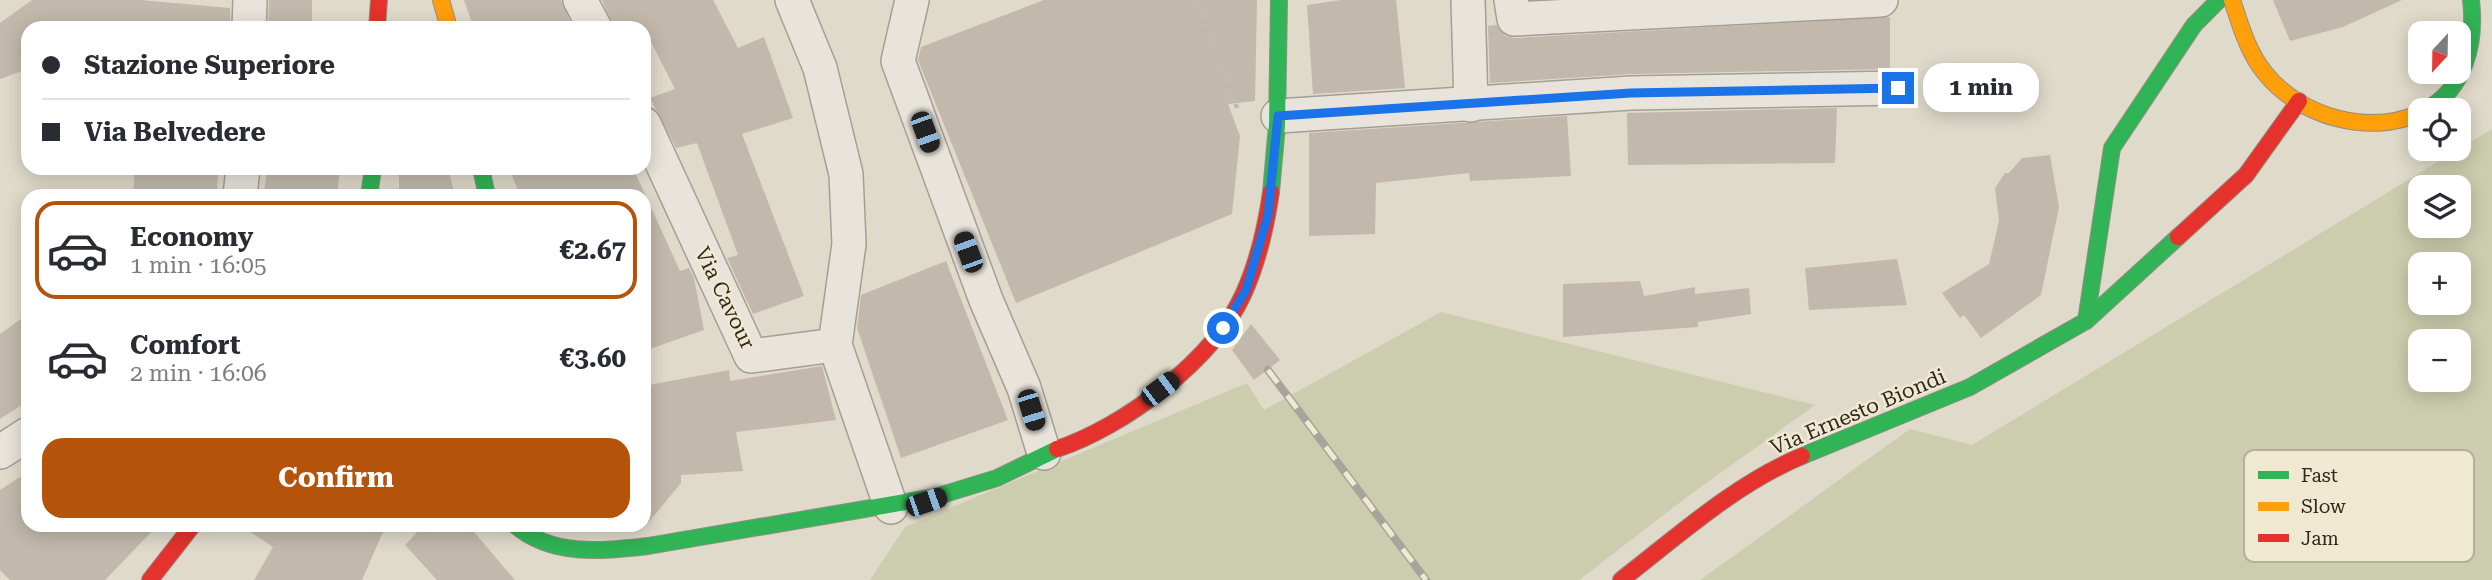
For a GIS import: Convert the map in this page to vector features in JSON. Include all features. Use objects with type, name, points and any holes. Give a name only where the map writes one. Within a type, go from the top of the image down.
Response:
[{"type":"main road","points":[[378,21],[379,0]]},
{"type":"main road","points":[[441,0],[447,21]]},
{"type":"main road","points":[[522,532],[551,546],[585,549],[641,545],[926,502],[999,477],[1044,453],[1077,442],[1124,416],[1178,375],[1223,328],[1246,290],[1268,215],[1278,116],[1281,0]]},
{"type":"main road","points":[[2086,321],[2112,148],[2194,25],[2219,0]]},
{"type":"main road","points":[[2232,0],[2265,73],[2314,112],[2380,126],[2408,117]]},
{"type":"main road","points":[[2445,98],[2460,71],[2472,41],[2471,0]]},
{"type":"main road","name":"Via Ernesto Biondi","points":[[1621,580],[1719,504],[1783,464],[1970,387],[2086,321],[2246,175],[2300,102]]},
{"type":"main road","points":[[150,580],[188,532]]},
{"type":"street","points":[[249,21],[250,0]]},
{"type":"street","points":[[580,0],[591,21]]},
{"type":"street","points":[[792,0],[820,68],[846,174],[849,243],[835,345],[891,506]]},
{"type":"street","points":[[912,0],[898,61],[986,300],[1024,388],[1044,453]]},
{"type":"street","points":[[1468,0],[1471,105]]},
{"type":"street","points":[[1511,0],[1514,19],[1881,0]]},
{"type":"street","points":[[1278,116],[1704,90],[1898,88]]},
{"type":"street","name":"Via Cavour","points":[[651,139],[751,356],[835,345]]},
{"type":"street","points":[[0,452],[21,438]]},
{"type":"path","points":[[1198,0],[1237,108]]},
{"type":"green space","points":[[2492,129],[2492,580],[1700,580],[1910,429],[1972,445],[2408,180],[2408,238],[2471,238],[2471,175],[2416,175],[2439,161],[2471,161],[2471,142]]},
{"type":"green space","points":[[1441,312],[1815,405],[1687,497],[1579,580],[870,580],[905,527],[1247,383],[1264,410]]},
{"type":"building","points":[[32,0],[140,0],[230,8],[230,21],[21,21],[21,72],[0,79],[0,23]]},
{"type":"building","points":[[269,0],[312,0],[312,21],[268,21]]},
{"type":"building","points":[[464,0],[561,0],[570,21],[472,21]]},
{"type":"building","points":[[602,0],[713,0],[738,48],[764,37],[793,118],[742,134],[804,296],[753,314],[727,258],[738,255],[697,143],[676,148],[651,100],[675,89],[651,42],[651,21],[611,21]]},
{"type":"building","points":[[1044,0],[1257,0],[1255,101],[1228,104],[1240,136],[1232,214],[1016,303],[918,60],[921,47]]},
{"type":"building","points":[[1341,0],[1396,0],[1405,88],[1313,94],[1307,5]]},
{"type":"building","points":[[2273,0],[2402,0],[2343,27],[2290,41]]},
{"type":"building","points":[[1890,17],[1890,69],[1631,74],[1490,83],[1488,26],[1496,25],[1505,36],[1515,38]]},
{"type":"building","points":[[1837,108],[1835,163],[1628,165],[1627,113]]},
{"type":"building","points":[[1567,116],[1571,176],[1470,181],[1469,173],[1376,183],[1375,234],[1309,236],[1309,133]]},
{"type":"building","points":[[2050,155],[2059,207],[2041,295],[1981,338],[1964,315],[1960,318],[1942,293],[1989,264],[1999,221],[1995,188],[2005,173],[2009,173],[2022,158]]},
{"type":"building","points":[[134,175],[218,175],[217,189],[134,189]]},
{"type":"building","points":[[267,175],[339,175],[338,189],[264,189]]},
{"type":"building","points":[[399,175],[450,175],[453,189],[399,189]]},
{"type":"building","points":[[512,175],[636,175],[643,189],[517,189]]},
{"type":"building","points":[[651,207],[680,271],[689,268],[694,278],[704,330],[651,349]]},
{"type":"building","points":[[1897,259],[1907,305],[1809,310],[1805,268]]},
{"type":"building","points":[[946,261],[1008,420],[901,458],[857,328],[861,295]]},
{"type":"building","points":[[1640,281],[1644,296],[1695,287],[1695,294],[1749,288],[1751,314],[1698,322],[1698,327],[1563,337],[1563,284]]},
{"type":"building","points":[[21,319],[21,406],[0,419],[0,334]]},
{"type":"building","points":[[1251,324],[1280,360],[1254,380],[1232,350]]},
{"type":"building","points":[[822,366],[836,420],[736,432],[743,471],[681,475],[681,483],[651,519],[651,385],[729,370],[730,381]]},
{"type":"building","points":[[21,476],[21,532],[151,532],[105,580],[10,580],[0,570],[0,490]]},
{"type":"building","points":[[250,532],[383,532],[362,580],[254,580],[273,547]]},
{"type":"building","points":[[417,532],[474,532],[515,580],[437,580],[405,545]]},
{"type":"railway","points":[[1268,370],[1426,580]]},
{"type":"traffic: fast","points":[[1271,192],[1277,125],[1279,0]]},
{"type":"traffic: fast","points":[[2086,321],[2112,148],[2194,25],[2219,0]]},
{"type":"traffic: fast","points":[[2442,98],[2450,90],[2465,63],[2472,32],[2471,0]]},
{"type":"traffic: fast","points":[[370,189],[372,175]]},
{"type":"traffic: fast","points":[[482,175],[486,189]]},
{"type":"traffic: fast","points":[[1802,456],[1970,387],[2086,321],[2178,237]]},
{"type":"traffic: fast","points":[[525,532],[545,542],[578,549],[648,546],[935,497],[997,478],[1057,449]]},
{"type":"traffic: slow","points":[[441,0],[447,21]]},
{"type":"traffic: slow","points":[[2232,0],[2245,38],[2259,65],[2280,88],[2297,101],[2336,118],[2358,122],[2379,123],[2408,117]]},
{"type":"traffic: jam","points":[[378,21],[379,0]]},
{"type":"traffic: jam","points":[[2178,237],[2246,175],[2299,101]]},
{"type":"traffic: jam","points":[[1057,449],[1083,439],[1137,408],[1164,388],[1211,343],[1229,319],[1248,283],[1261,244],[1271,192]]},
{"type":"traffic: jam","points":[[1621,580],[1730,496],[1802,456]]},
{"type":"traffic: jam","points":[[150,580],[188,532]]},
{"type":"route","points":[[1223,328],[1246,290],[1268,215],[1278,116],[1631,93],[1729,89],[1898,88]]}]
